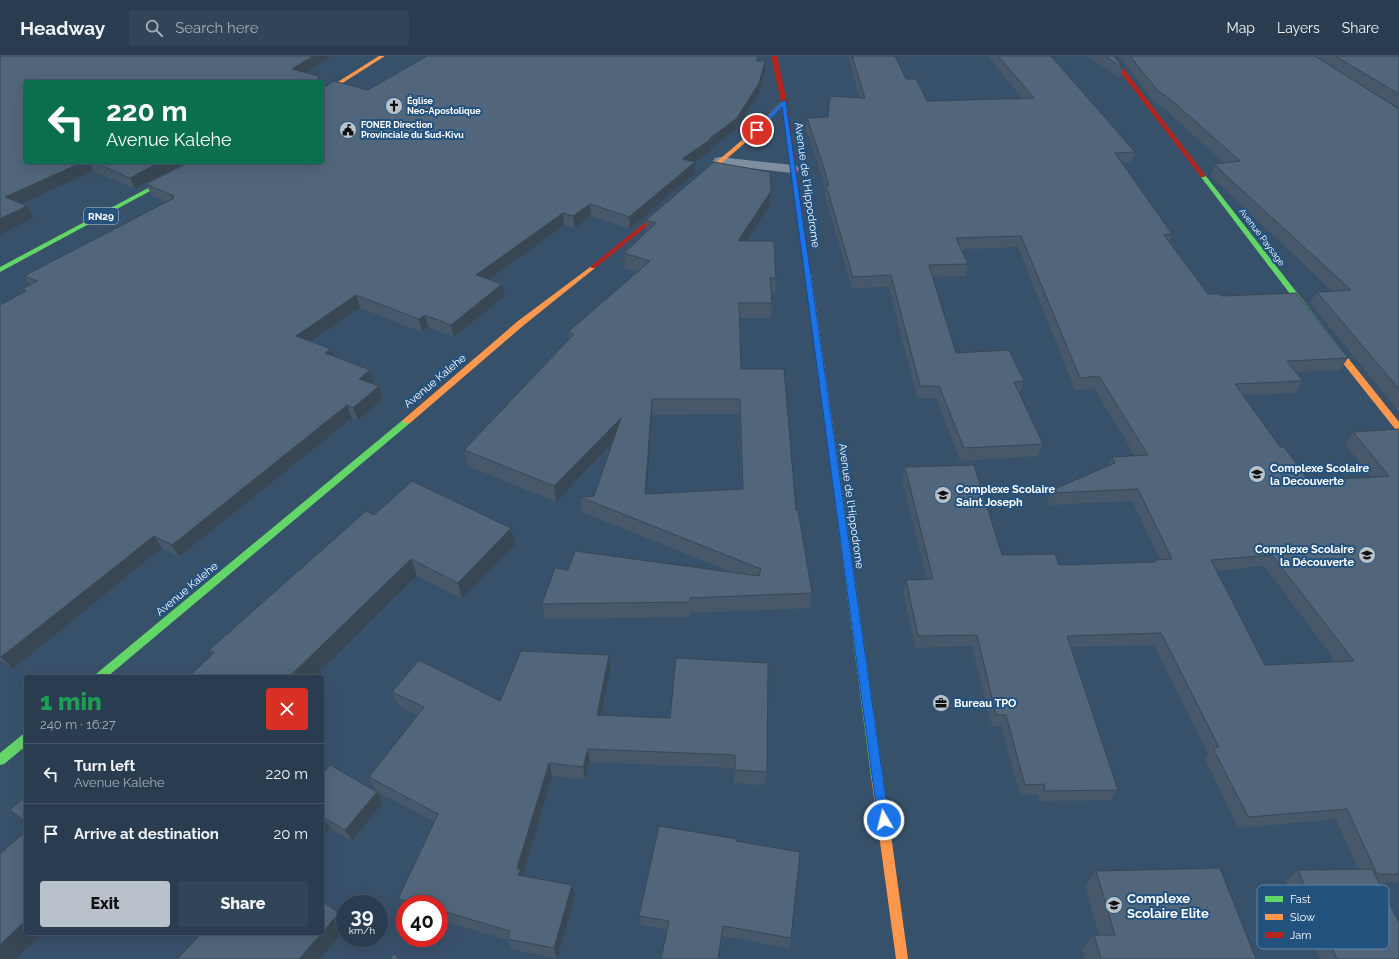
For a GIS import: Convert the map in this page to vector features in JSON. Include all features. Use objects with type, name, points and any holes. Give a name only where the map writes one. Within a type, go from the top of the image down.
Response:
[{"type":"street","points":[[324,93],[382,56]]},
{"type":"street","name":"Avenue de l'Hippodrome","points":[[774,56],[784,102],[792,169],[902,959]]},
{"type":"street","name":"Avenue Paysage","points":[[1111,56],[1309,316],[1399,428]]},
{"type":"street","points":[[690,187],[757,130],[784,102]]},
{"type":"street","points":[[720,161],[792,169]]},
{"type":"street","name":"RN29","points":[[0,270],[197,164]]},
{"type":"street","name":"Avenue Kalehe","points":[[102,675],[372,450],[521,323],[636,234],[678,197]]},
{"type":"street","points":[[0,760],[24,741]]},
{"type":"building","points":[[0,56],[313,56],[292,69],[318,76],[318,80],[24,80],[24,164],[79,164],[5,197],[27,206],[0,219]]},
{"type":"building","points":[[427,56],[757,56],[757,61],[765,61],[759,83],[737,118],[709,139],[711,139],[682,159],[695,162],[629,217],[590,204],[573,216],[563,213],[476,275],[502,284],[451,325],[425,315],[419,319],[356,295],[296,336],[331,349],[325,353],[370,370],[359,379],[379,386],[353,408],[347,405],[172,545],[154,536],[0,657],[0,305],[26,291],[23,289],[37,281],[24,276],[174,198],[172,197],[174,196],[146,184],[185,164],[324,164],[324,87],[334,81],[368,90]]},
{"type":"building","points":[[852,56],[895,56],[906,79],[916,79],[927,101],[1034,98],[998,56],[1051,56],[1135,152],[1115,153],[1172,234],[1164,235],[1208,294],[1219,294],[1221,296],[1296,293],[1348,358],[1287,361],[1303,381],[1235,384],[1280,447],[1284,447],[1309,481],[1389,476],[1353,432],[1399,429],[1399,874],[1377,874],[1347,809],[1248,817],[1213,748],[1219,747],[1161,633],[1067,636],[1118,790],[1045,791],[1044,784],[1025,785],[1006,715],[996,715],[977,635],[918,636],[906,580],[933,579],[905,467],[974,465],[1002,555],[1055,554],[1059,565],[1156,562],[1155,560],[1172,559],[1138,489],[1052,493],[1052,490],[1115,463],[1112,457],[1148,455],[1099,376],[1080,378],[1021,236],[956,238],[968,264],[929,265],[956,353],[1009,350],[1024,381],[1014,382],[1043,444],[964,448],[939,386],[920,386],[891,275],[853,277],[826,185],[829,186],[807,118],[828,117],[830,96],[865,98]],"holes":[[[1272,555],[1354,661],[1265,665],[1211,560]]]},
{"type":"building","points":[[1105,56],[1114,56],[1123,68]]},
{"type":"building","points":[[1130,56],[1315,56],[1399,109],[1399,389],[1317,292],[1351,290],[1221,171],[1215,164],[1240,161],[1170,99],[1158,91]]},
{"type":"building","points":[[1335,56],[1399,56],[1399,94]]},
{"type":"building","points":[[714,162],[770,172],[771,191],[738,241],[774,241],[776,278],[770,278],[772,303],[739,303],[741,369],[784,369],[796,510],[798,510],[812,593],[690,598],[690,602],[542,604],[555,568],[568,570],[575,551],[759,576],[761,569],[580,497],[594,496],[621,418],[554,486],[464,450],[574,334],[568,332],[650,261],[624,253],[656,223],[646,220]],"holes":[[[652,399],[740,399],[743,489],[645,494]]]},
{"type":"building","points":[[98,164],[156,164],[130,178]]},
{"type":"building","points":[[412,481],[511,528],[458,583],[411,559],[291,675],[190,675],[214,653],[209,650],[366,511],[374,515]]},
{"type":"building","points":[[521,651],[609,655],[597,715],[670,718],[676,658],[768,663],[767,772],[735,770],[735,755],[588,749],[583,767],[549,763],[517,868],[521,870],[518,875],[572,885],[554,948],[508,939],[510,931],[448,913],[448,895],[400,895],[438,814],[369,777],[424,707],[392,692],[419,660],[500,701]]},
{"type":"building","points":[[330,765],[377,792],[345,830],[324,818],[324,772]]},
{"type":"building","points":[[24,798],[24,820],[10,810]]},
{"type":"building","points":[[659,826],[737,839],[736,841],[800,852],[791,938],[723,926],[718,959],[661,959],[669,921],[639,916]]},
{"type":"building","points":[[24,833],[24,922],[0,945],[0,854]]},
{"type":"building","points":[[1220,868],[1256,959],[1101,959],[1094,935],[1115,935],[1096,871]]},
{"type":"building","points":[[1372,869],[1380,885],[1305,885],[1298,870]]},
{"type":"building","points":[[324,902],[336,911],[336,917],[324,931]]},
{"type":"building","points":[[1389,902],[1399,922],[1399,959],[1337,959],[1333,949],[1389,949]]},
{"type":"building","points":[[200,935],[320,935],[299,959],[177,959]]},
{"type":"building","points":[[394,954],[400,959],[390,959]]},
{"type":"traffic: fast","points":[[0,270],[197,164]]},
{"type":"traffic: fast","points":[[1203,176],[1345,360]]},
{"type":"traffic: fast","points":[[102,675],[407,421]]},
{"type":"traffic: fast","points":[[830,433],[877,776]]},
{"type":"traffic: fast","points":[[0,760],[24,741]]},
{"type":"traffic: slow","points":[[324,93],[382,56]]},
{"type":"traffic: slow","points":[[695,183],[757,130],[784,102]]},
{"type":"traffic: slow","points":[[407,421],[521,323],[593,267]]},
{"type":"traffic: slow","points":[[808,273],[830,433]]},
{"type":"traffic: slow","points":[[1345,360],[1399,428]]},
{"type":"traffic: slow","points":[[877,776],[902,959]]},
{"type":"traffic: jam","points":[[774,56],[784,102],[808,273]]},
{"type":"traffic: jam","points":[[1111,56],[1203,176]]},
{"type":"traffic: jam","points":[[593,267],[669,206]]},
{"type":"place","name":"Église Neo-Apostolique","points":[[394,106]]},
{"type":"place","name":"FONER Direction Provinciale du Sud-Kivu","points":[[348,130]]},
{"type":"place","name":"Complexe Scolaire la Decouverte","points":[[1257,474]]},
{"type":"place","name":"Complexe Scolaire Saint Joseph","points":[[943,495]]},
{"type":"place","name":"Complexe Scolaire la Découverte","points":[[1367,555]]},
{"type":"place","name":"Bureau TPO","points":[[941,703]]},
{"type":"place","name":"Complexe Scolaire Elite","points":[[1114,905]]},
{"type":"route","points":[[757,130],[784,102],[792,169],[884,820]]}]
